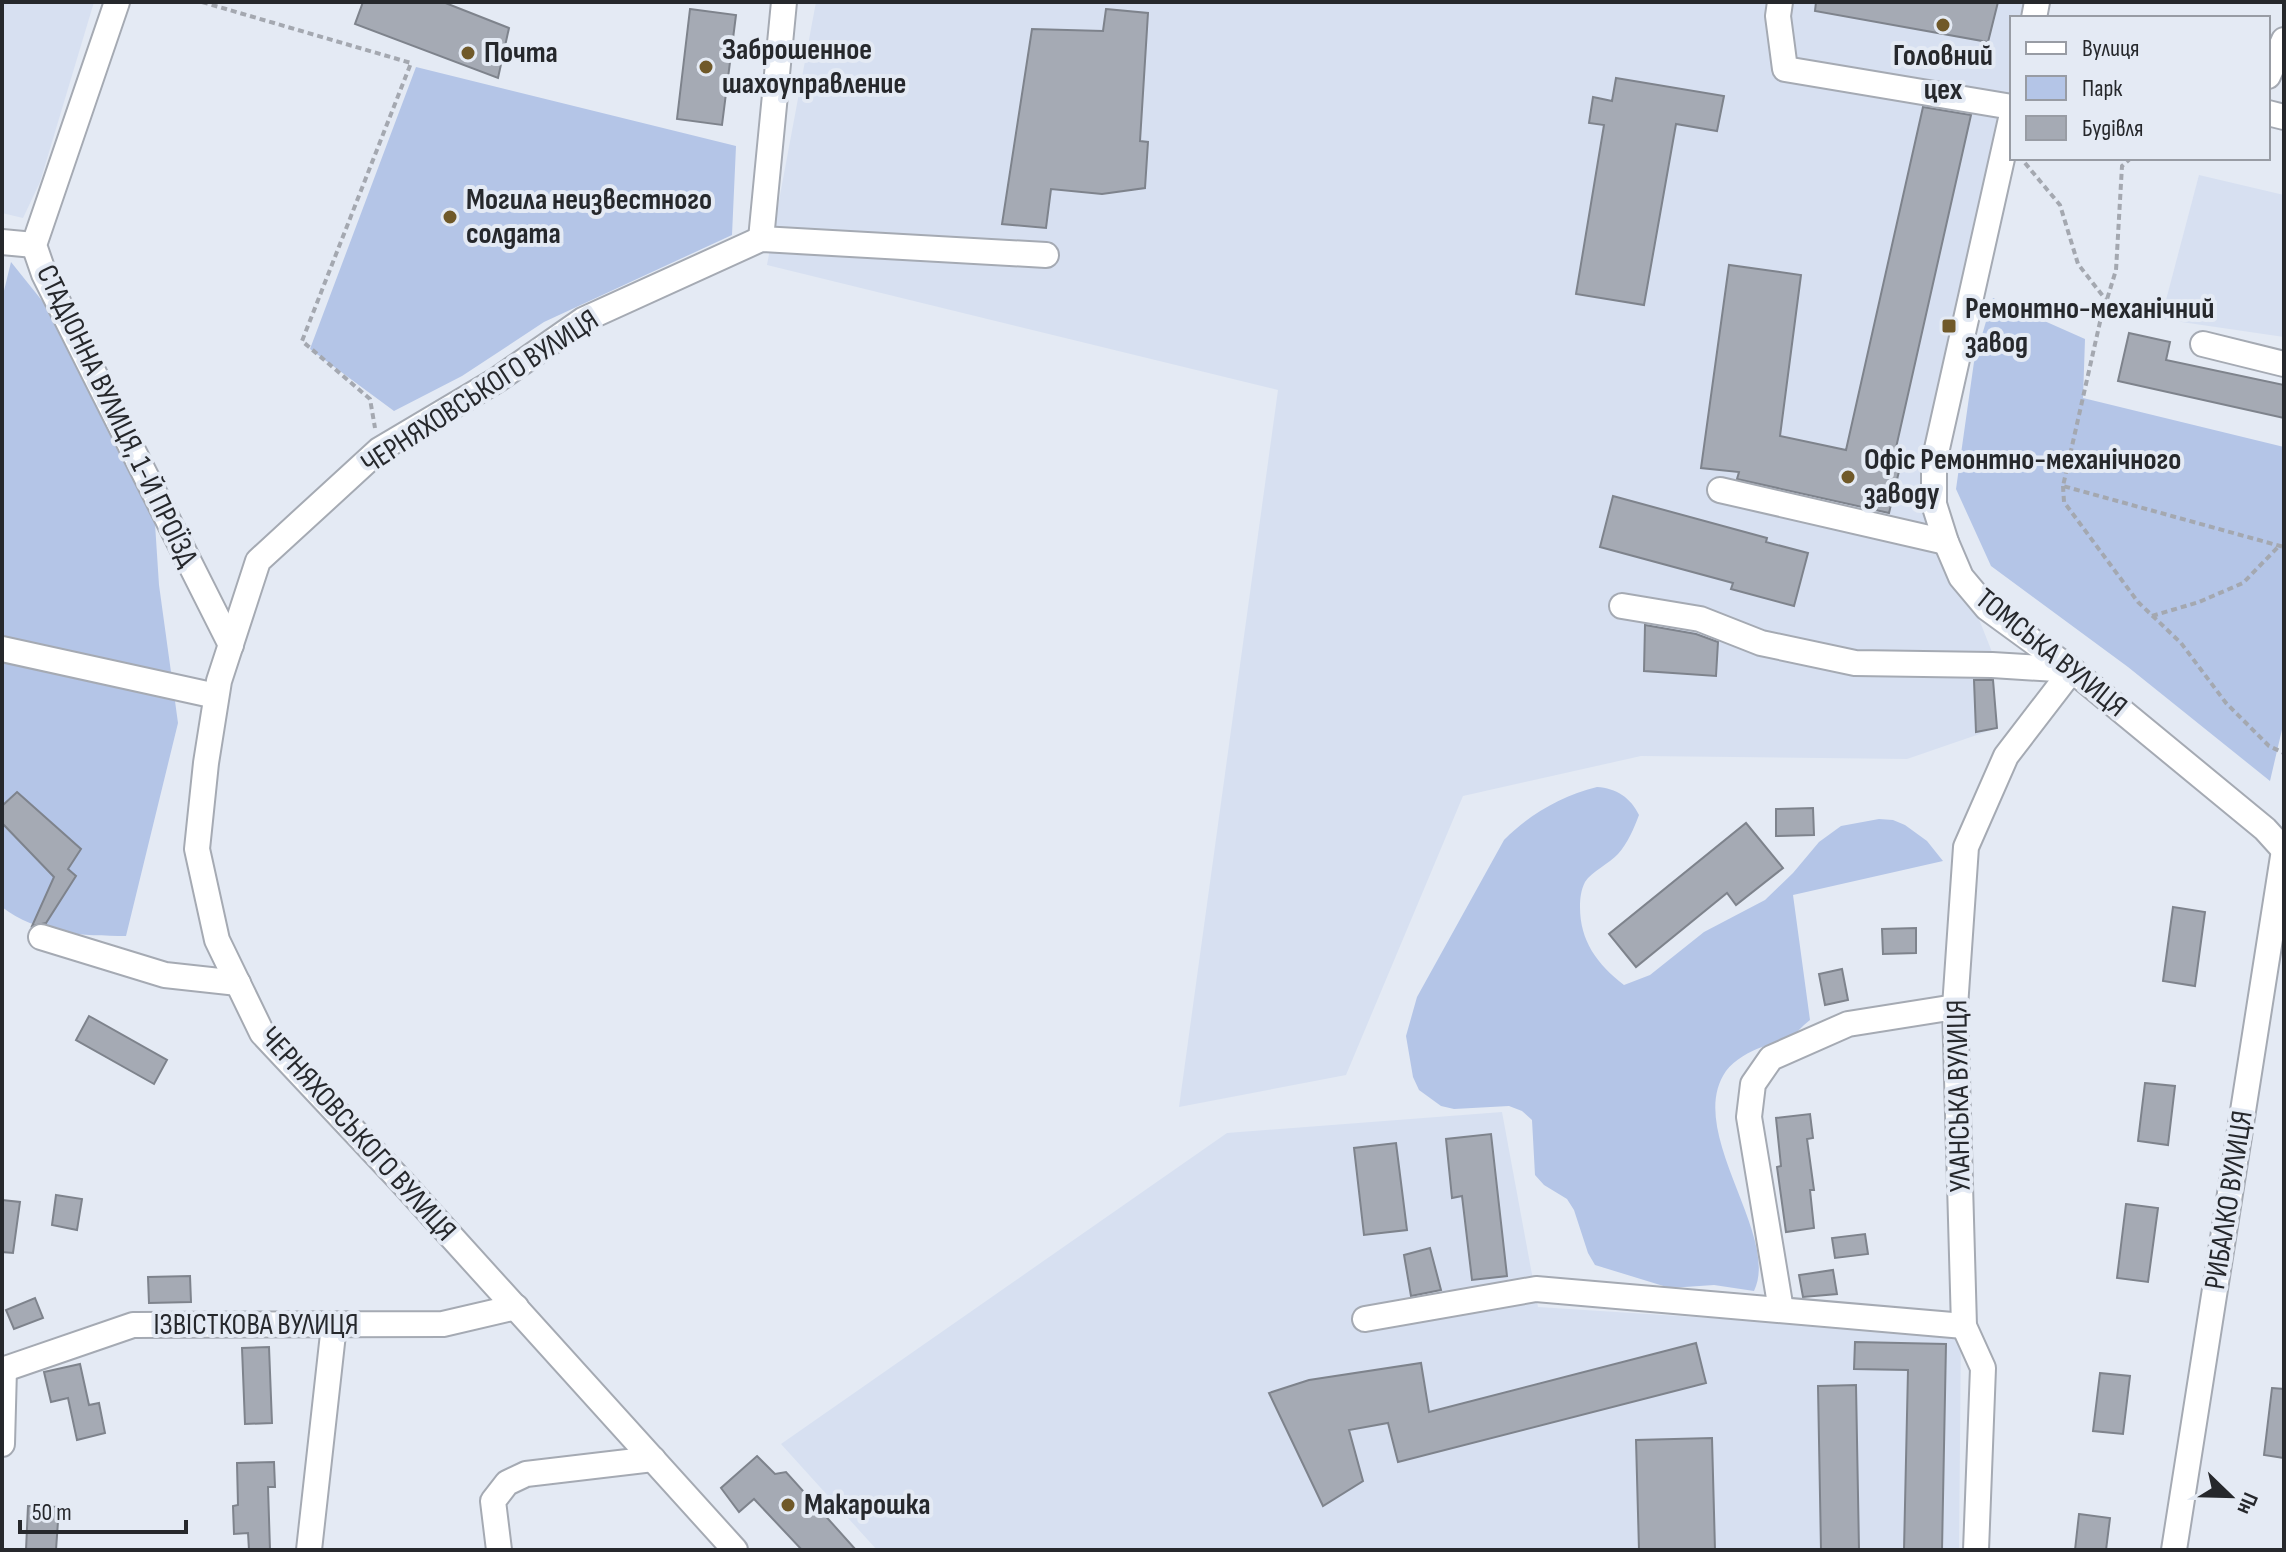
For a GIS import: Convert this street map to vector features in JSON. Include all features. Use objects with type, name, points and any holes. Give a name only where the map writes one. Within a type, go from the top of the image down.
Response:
[{"type":"street","name":"СТАДІОННА ВУЛИЦЯ, 1-Й ПРОЇЗД","points":[[117,2],[34,245],[44,274],[231,645]]},
{"type":"street","points":[[784,2],[761,239],[1046,255]]},
{"type":"street","points":[[1780,2],[1778,16],[1785,69],[2010,107]]},
{"type":"street","points":[[2270,72],[2284,40]]},
{"type":"street","name":"ТОМСЬКА ВУЛИЦЯ","points":[[2010,123],[1934,462],[1934,504],[1946,542],[1961,577],[1987,608],[2072,670],[2265,829],[2284,850]]},
{"type":"street","name":"ЧЕРНЯХОВСЬКОГО ВУЛИЦЯ","points":[[735,1550],[516,1307],[262,1033],[217,940],[197,849],[216,696],[258,561],[379,450],[497,380],[583,320],[761,239]]},
{"type":"street","points":[[2,242],[34,245]]},
{"type":"street","points":[[2203,344],[2284,364]]},
{"type":"street","points":[[1720,490],[1946,542]]},
{"type":"street","points":[[1622,606],[1700,619],[1761,643],[1855,663],[1992,665],[2072,670]]},
{"type":"street","points":[[2,649],[216,696]]},
{"type":"street","name":"УЛАНСЬКА ВУЛИЦЯ","points":[[1976,1550],[1983,1368],[1964,1326],[1955,1007],[1966,847],[2006,756],[2072,670]]},
{"type":"street","name":"РИБАЛКО ВУЛИЦЯ","points":[[2174,1550],[2284,850]]},
{"type":"street","points":[[41,937],[165,975],[238,983]]},
{"type":"street","points":[[1781,1310],[1749,1117],[1753,1084],[1771,1058],[1848,1024],[1955,1007]]},
{"type":"street","points":[[1365,1319],[1536,1289],[1964,1326]]},
{"type":"street","name":"IЗВIСТКОВА ВУЛИЦЯ","points":[[3,1369],[133,1325],[443,1324],[516,1307]]},
{"type":"street","points":[[309,1550],[334,1325]]},
{"type":"street","points":[[2,1444],[3,1369]]},
{"type":"street","points":[[499,1550],[493,1501],[507,1483],[526,1474],[653,1459]]},
{"type":"path","points":[[202,2],[411,63],[302,341],[370,399],[379,450]]},
{"type":"path","points":[[2023,160],[2060,205],[2078,264],[2106,300]]},
{"type":"path","points":[[2129,160],[2122,166],[2116,270],[2106,300],[2063,486],[2064,502],[2138,602],[2181,643],[2239,718],[2269,746],[2284,753]]},
{"type":"path","points":[[2063,486],[2282,546]]},
{"type":"path","points":[[2152,616],[2199,602],[2243,583],[2282,546]]},
{"type":"shaded area","points":[[2,2],[94,2],[40,182],[23,218],[2,213]]},
{"type":"shaded area","points":[[816,2],[2031,2],[2028,16],[2010,16],[2010,117],[1938,516],[1992,652],[1997,728],[1907,759],[1641,756],[1463,796],[1346,1075],[1179,1107],[1278,390],[767,265]]},
{"type":"shaded area","points":[[2199,175],[2284,195],[2284,337],[2161,319]]},
{"type":"shaded area","points":[[1502,1112],[1538,1307],[1961,1334],[1959,1550],[877,1550],[781,1444],[1227,1133]]},
{"type":"green space","points":[[416,67],[736,146],[732,235],[544,322],[462,376],[394,411],[310,349]]},
{"type":"green space","points":[[11,262],[104,378],[153,493],[159,585],[178,723],[126,936],[61,932],[30,923],[2,907],[2,299]]},
{"type":"green space","points":[[1993,298],[2085,339],[2083,398],[2284,447],[2284,721],[2270,781],[2128,667],[1991,566],[1956,489],[1974,362]]},
{"type":"green space","points":[[1597,787],[1622,795],[1639,815],[1622,850],[1585,882],[1580,900],[1583,931],[1592,951],[1624,985],[1650,975],[1704,932],[1765,900],[1819,842],[1841,826],[1879,819],[1893,820],[1927,841],[1943,861],[1793,895],[1810,1020],[1786,1041],[1757,1049],[1733,1063],[1726,1071],[1716,1095],[1716,1123],[1755,1241],[1759,1268],[1754,1291],[1714,1285],[1670,1288],[1595,1265],[1567,1199],[1544,1185],[1535,1175],[1532,1120],[1522,1111],[1509,1106],[1454,1109],[1441,1106],[1419,1090],[1413,1077],[1406,1036],[1417,997],[1504,840],[1547,807]]},
{"type":"building","name":"Почта","points":[[363,2],[443,2],[509,28],[498,78],[355,24]]},
{"type":"building","name":"Головний цех","points":[[1816,2],[1998,2],[1988,42],[1815,11]]},
{"type":"building","name":"Заброшенное шахоуправление","points":[[690,9],[736,15],[722,125],[677,119]]},
{"type":"building","points":[[1106,9],[1148,13],[1140,141],[1148,142],[1145,188],[1102,194],[1051,189],[1046,228],[1002,224],[1032,29],[1103,31]]},
{"type":"building","points":[[1616,78],[1724,96],[1717,131],[1676,124],[1644,305],[1576,294],[1604,125],[1589,123],[1593,97],[1612,101]]},
{"type":"building","points":[[1923,107],[1971,115],[1893,461],[1901,463],[1889,513],[1737,479],[1739,472],[1701,468],[1729,265],[1801,275],[1780,436],[1846,450]]},
{"type":"building","points":[[2129,333],[2170,342],[2166,360],[2284,385],[2284,418],[2118,381]]},
{"type":"building","points":[[1613,496],[1767,538],[1766,542],[1808,553],[1794,606],[1731,589],[1733,583],[1600,547]]},
{"type":"building","points":[[1645,625],[1696,634],[1718,642],[1716,676],[1644,671]]},
{"type":"building","points":[[1974,680],[1993,680],[1997,728],[1976,732]]},
{"type":"building","points":[[17,792],[81,849],[68,869],[76,876],[46,923],[32,926],[54,877],[2,823],[2,806]]},
{"type":"building","points":[[1813,808],[1814,835],[1776,836],[1776,809]]},
{"type":"building","points":[[1746,823],[1783,868],[1736,905],[1727,893],[1636,967],[1609,934]]},
{"type":"building","points":[[2173,907],[2205,912],[2195,986],[2163,981]]},
{"type":"building","points":[[1916,928],[1916,953],[1883,954],[1882,929]]},
{"type":"building","points":[[1842,969],[1848,1000],[1825,1005],[1819,974]]},
{"type":"building","points":[[89,1016],[167,1060],[154,1084],[76,1040]]},
{"type":"building","points":[[2145,1083],[2175,1086],[2168,1145],[2138,1141]]},
{"type":"building","points":[[1810,1114],[1813,1138],[1807,1139],[1814,1190],[1810,1190],[1814,1228],[1786,1232],[1777,1167],[1781,1166],[1776,1118]]},
{"type":"building","points":[[1491,1134],[1507,1276],[1472,1280],[1462,1196],[1452,1198],[1446,1139]]},
{"type":"building","points":[[1396,1143],[1407,1230],[1364,1235],[1354,1148]]},
{"type":"building","points":[[56,1195],[82,1199],[77,1230],[52,1225]]},
{"type":"building","points":[[2,1200],[20,1202],[13,1253],[2,1252]]},
{"type":"building","points":[[2126,1204],[2158,1208],[2148,1282],[2117,1278]]},
{"type":"building","points":[[1865,1234],[1868,1254],[1835,1258],[1832,1238]]},
{"type":"building","points":[[1430,1248],[1441,1290],[1411,1296],[1404,1255]]},
{"type":"building","points":[[1833,1270],[1837,1294],[1803,1297],[1799,1275]]},
{"type":"building","points":[[190,1276],[191,1302],[149,1303],[148,1277]]},
{"type":"building","points":[[35,1298],[43,1318],[14,1329],[6,1310]]},
{"type":"building","points":[[1855,1342],[1946,1344],[1942,1550],[1904,1550],[1908,1370],[1854,1369]]},
{"type":"building","points":[[1696,1343],[1706,1383],[1398,1462],[1388,1423],[1349,1430],[1363,1481],[1323,1506],[1269,1393],[1309,1380],[1421,1363],[1429,1412]]},
{"type":"building","points":[[269,1347],[272,1423],[245,1424],[242,1348]]},
{"type":"building","points":[[80,1364],[89,1405],[99,1403],[105,1433],[77,1440],[68,1398],[51,1402],[44,1372]]},
{"type":"building","points":[[2100,1373],[2130,1376],[2123,1434],[2093,1431]]},
{"type":"building","points":[[1856,1385],[1859,1550],[1821,1550],[1818,1386]]},
{"type":"building","points":[[2272,1388],[2284,1389],[2284,1458],[2264,1455]]},
{"type":"building","points":[[1712,1438],[1715,1550],[1639,1550],[1636,1440]]},
{"type":"building","name":"Макарошка","points":[[757,1456],[775,1474],[786,1472],[856,1550],[802,1550],[754,1499],[739,1512],[721,1488]]},
{"type":"building","points":[[274,1462],[275,1487],[268,1487],[270,1550],[249,1550],[248,1533],[234,1534],[233,1506],[238,1505],[237,1463]]},
{"type":"building","points":[[28,1506],[59,1507],[56,1550],[26,1550]]},
{"type":"building","points":[[2079,1514],[2110,1518],[2106,1550],[2075,1550]]},
{"type":"place","name":"Головний цех","points":[[1943,25]]},
{"type":"place","name":"Почта","points":[[468,53]]},
{"type":"place","name":"Заброшенное шахоуправление","points":[[706,67]]},
{"type":"place","name":"Могила неизвестного солдата","points":[[450,217]]},
{"type":"place","name":"Ремонтно-механічний завод","points":[[1949,326]]},
{"type":"place","name":"Офіс Ремонтно-механічного заводу","points":[[1848,477]]},
{"type":"place","name":"Макарошка","points":[[788,1505]]}]
